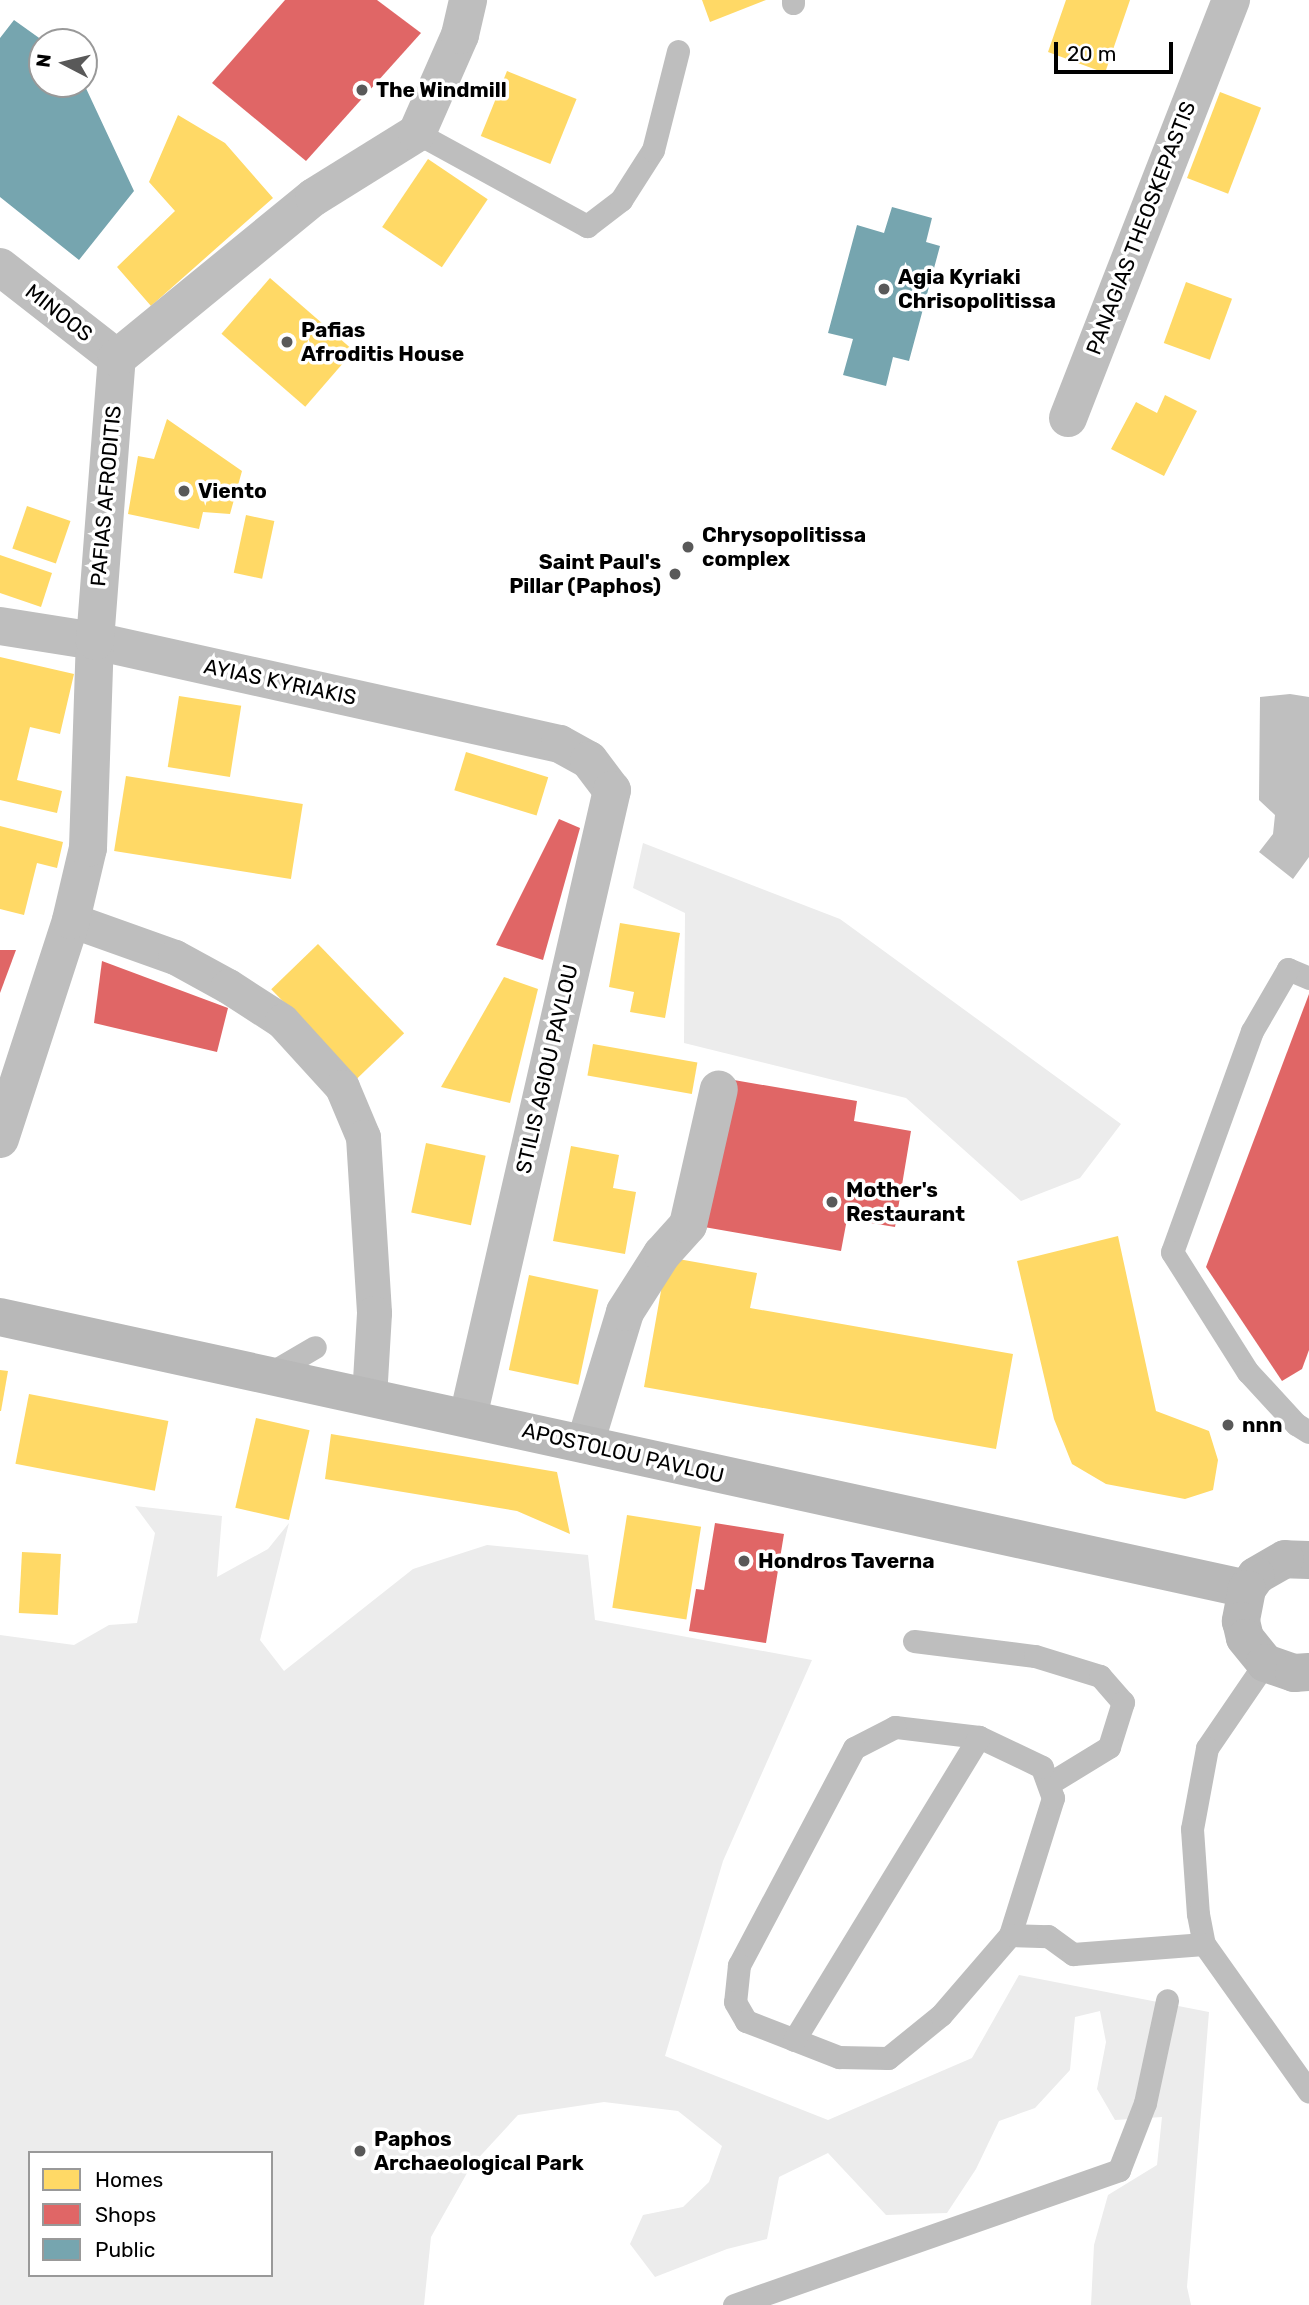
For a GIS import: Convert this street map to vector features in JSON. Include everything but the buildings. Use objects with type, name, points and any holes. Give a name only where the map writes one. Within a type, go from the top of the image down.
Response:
[{"type":"main road","name":"APOSTOLOU PAVLOU","points":[[0,1317],[1247,1589]]},
{"type":"main road","points":[[1309,1560],[1285,1559],[1269,1565],[1247,1589],[1241,1605],[1242,1629],[1265,1663],[1279,1670],[1309,1672]]},
{"type":"street","points":[[117,358],[314,197],[417,133],[460,35],[468,0]]},
{"type":"street","name":"PANAGIAS THEOSKEPASTIS","points":[[1068,418],[1231,0]]},
{"type":"street","name":"MINOOS","points":[[0,267],[117,358]]},
{"type":"street","name":"PAFIAS AFRODITIS","points":[[0,1139],[71,920],[88,848],[95,641],[117,358]]},
{"type":"street","name":"AYIAS KYRIAKIS","points":[[0,626],[95,641],[560,744]]},
{"type":"street","name":"STILIS AGIOU PAVLOU","points":[[468,1417],[612,790],[589,760],[560,744]]},
{"type":"street","points":[[71,920],[176,957],[228,986],[282,1021],[342,1087],[363,1137],[374,1313],[369,1397]]},
{"type":"street","points":[[585,1444],[625,1312],[662,1254],[688,1225],[719,1089]]},
{"type":"lane","points":[[417,133],[587,226],[621,200],[653,150],[678,51]]},
{"type":"lane","points":[[1309,978],[1288,969],[1252,1031],[1172,1252],[1248,1372],[1296,1424],[1309,1432]]},
{"type":"lane","points":[[269,1374],[315,1347]]},
{"type":"lane","points":[[914,1641],[1035,1656],[1100,1676],[1123,1702],[1109,1747],[1050,1783]]},
{"type":"lane","points":[[1265,1663],[1207,1748],[1192,1829],[1204,1944],[1309,2092]]},
{"type":"lane","points":[[895,1727],[979,1737],[1042,1767],[1050,1783],[1053,1798],[1010,1935],[941,2015],[888,2058],[839,2057],[746,2021],[735,2002],[738,1965],[854,1748],[895,1727]]},
{"type":"lane","points":[[794,2040],[979,1737]]},
{"type":"lane","points":[[1010,1935],[1048,1936],[1073,1954],[1204,1944]]},
{"type":"lane","points":[[734,2305],[1119,2170],[1145,2103],[1167,2000]]},
{"type":"shaded area","points":[[1290,694],[1309,697],[1309,857],[1293,879],[1259,852],[1273,834],[1275,815],[1259,800],[1260,697]]},
{"type":"shaded area","points":[[643,843],[840,919],[1121,1124],[1080,1178],[1021,1201],[906,1098],[684,1043],[685,913],[633,888]]},
{"type":"shaded area","points":[[135,1506],[222,1516],[217,1577],[268,1549],[289,1523],[260,1640],[284,1671],[413,1569],[487,1545],[588,1555],[595,1620],[812,1660],[723,1861],[665,2056],[828,2120],[972,2058],[1019,1975],[1209,2012],[1187,2287],[1191,2305],[1091,2305],[1094,2245],[1108,2195],[1157,2165],[1162,2117],[1115,2120],[1097,2089],[1106,2042],[1100,2011],[1075,2017],[1070,2070],[1035,2108],[999,2121],[976,2169],[947,2213],[886,2215],[828,2153],[779,2177],[767,2239],[727,2249],[655,2277],[630,2244],[643,2215],[683,2207],[709,2182],[722,2146],[678,2111],[604,2102],[518,2115],[471,2166],[431,2237],[424,2305],[0,2305],[0,1635],[74,1645],[109,1625],[137,1623],[155,1533]]},
{"type":"place","name":"The Windmill","points":[[362,90]]},
{"type":"place","name":"Agia Kyriaki Chrisopolitissa","points":[[884,289]]},
{"type":"place","name":"Pafias Afroditis House","points":[[287,342]]},
{"type":"place","name":"Viento","points":[[184,491]]},
{"type":"place","name":"Chrysopolitissa complex","points":[[688,547]]},
{"type":"place","name":"Saint Paul's Pillar (Paphos)","points":[[675,574]]},
{"type":"place","name":"Mother's Restaurant","points":[[832,1202]]},
{"type":"place","name":"nnn","points":[[1228,1425]]},
{"type":"place","name":"Hondros Taverna","points":[[744,1561]]},
{"type":"place","name":"Paphos Archaeological Park","points":[[360,2151]]}]
